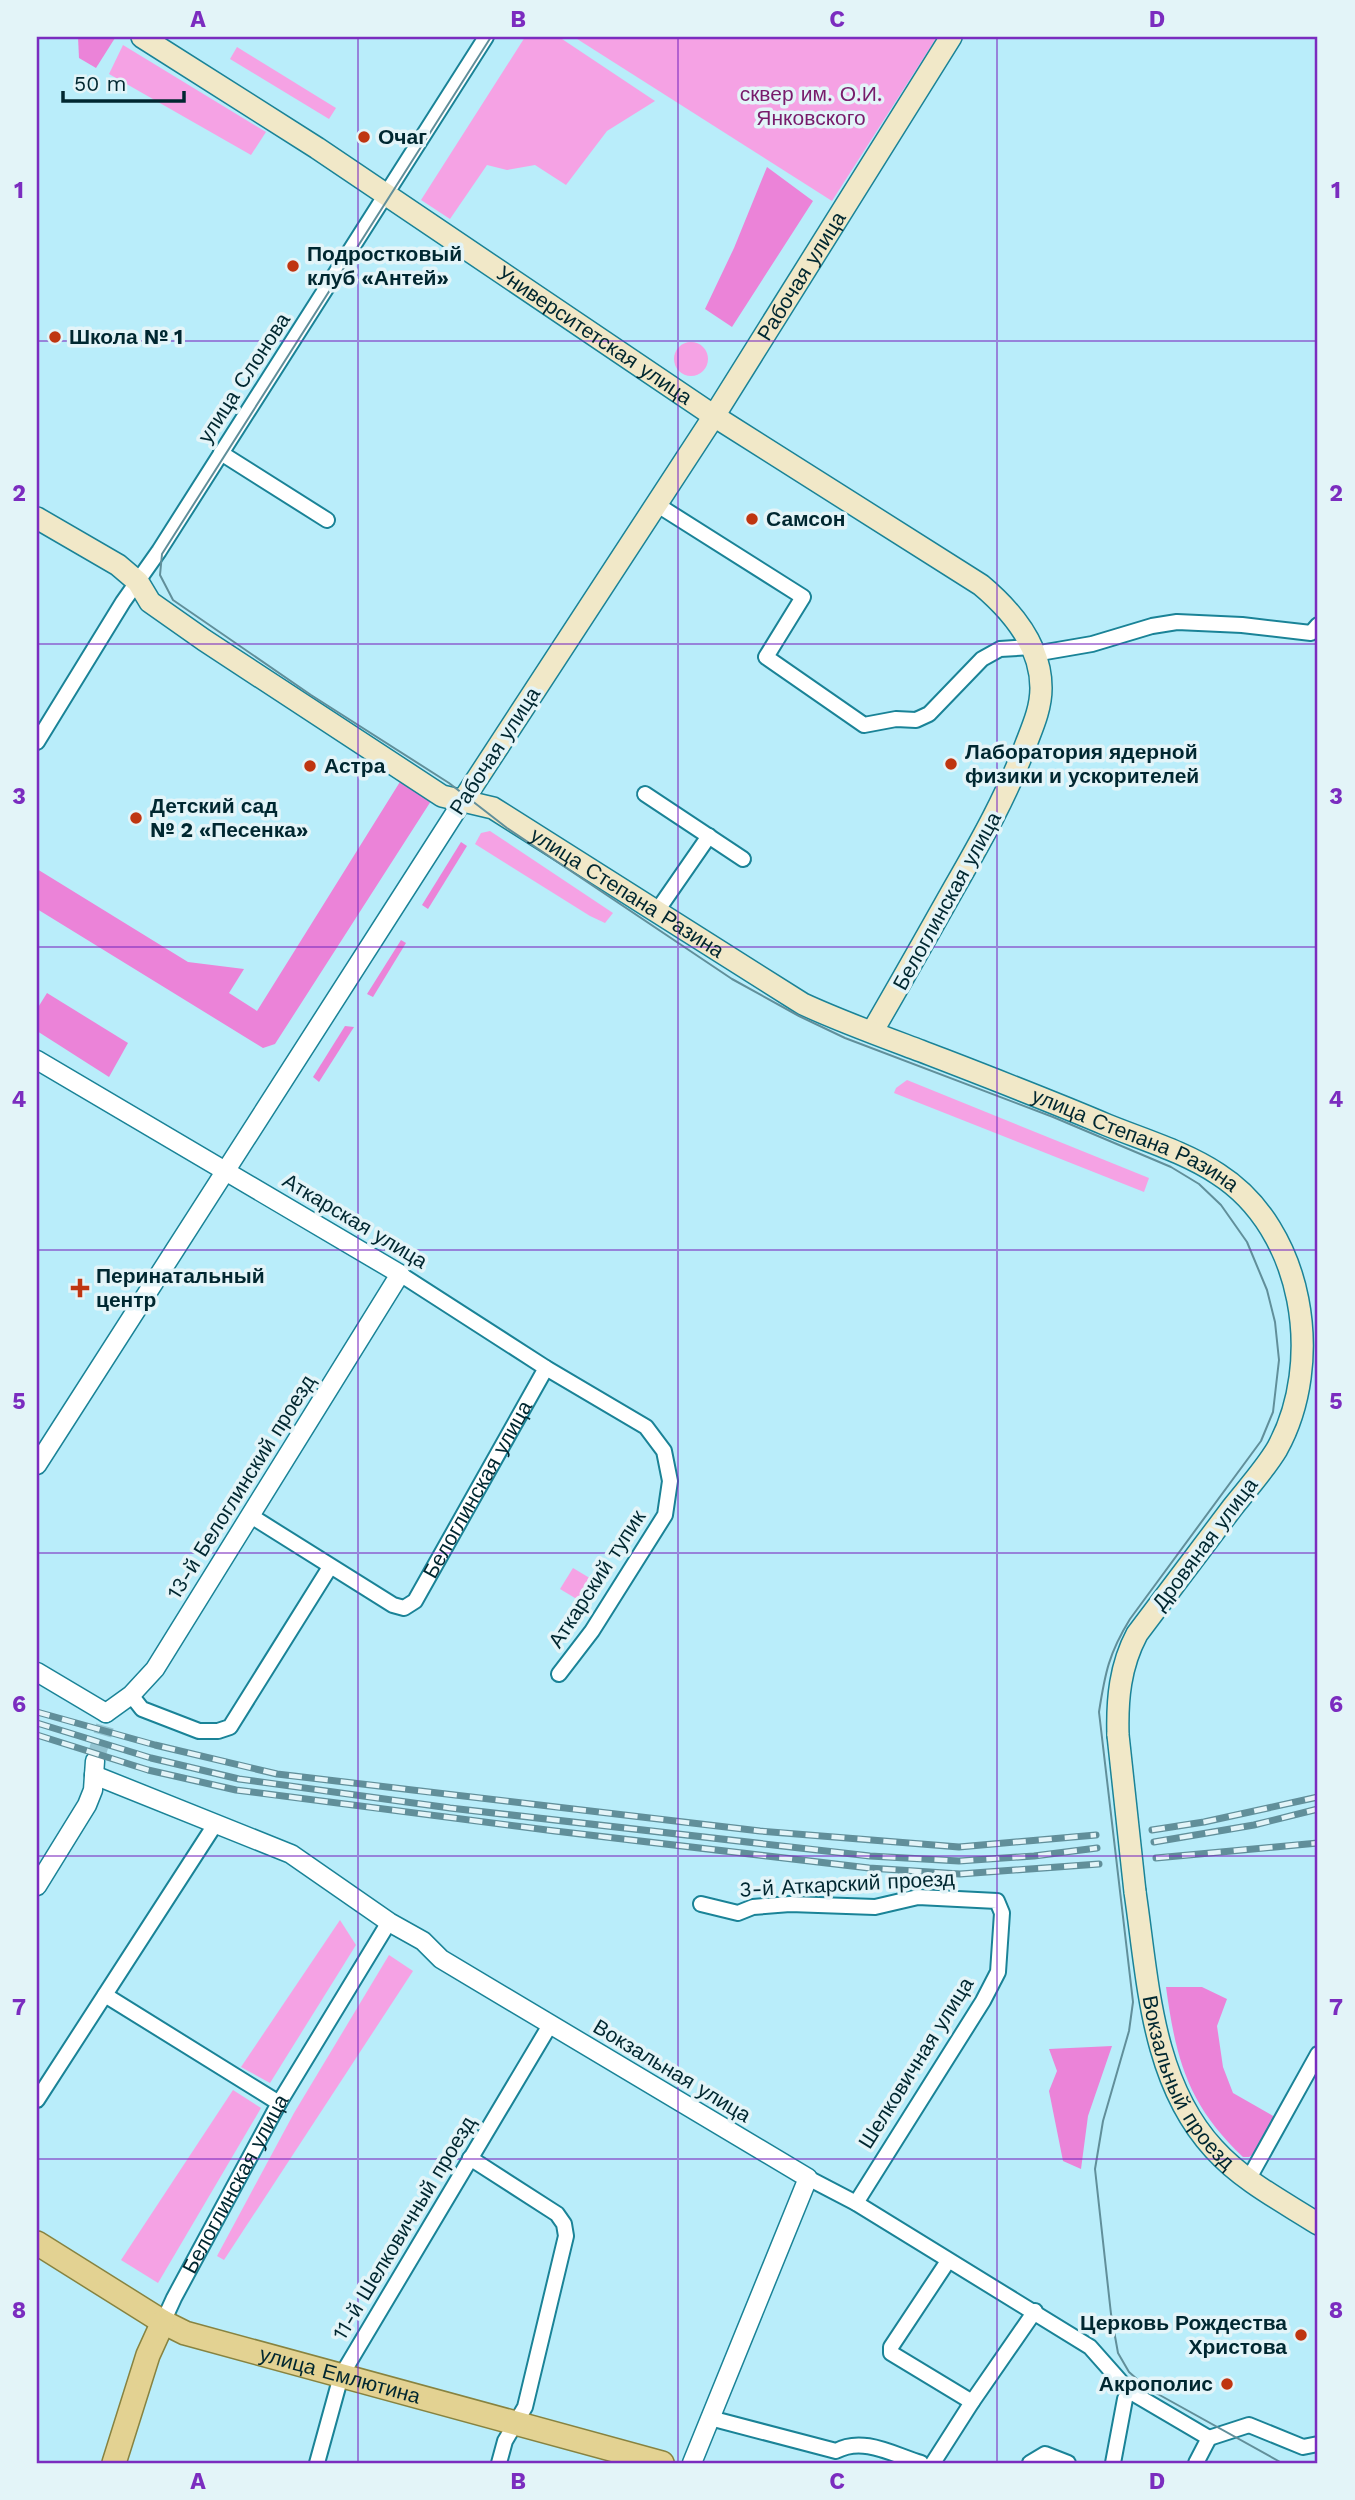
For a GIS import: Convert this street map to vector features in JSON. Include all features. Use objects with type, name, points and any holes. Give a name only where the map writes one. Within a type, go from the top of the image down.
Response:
[{"type":"main road","name":"Университетская улица","points":[[142,37],[283,126],[714,416],[981,585],[1004,604],[1021,626],[1033,650]]},
{"type":"main road","name":"Рабочая улица","points":[[462,802],[714,416],[951,37]]},
{"type":"main road","name":"улица Степана Разина","points":[[37,518],[118,565],[138,582],[150,602],[442,796],[493,808],[803,1004],[1181,1155],[1219,1174],[1256,1206]]},
{"type":"main road","name":"Белоглинская улица","points":[[872,1032],[997,812],[1014,776],[1040,705],[1041,685],[1033,650]]},
{"type":"main road","name":"Дровяная улица","points":[[1135,1892],[1118,1735],[1119,1688],[1128,1651],[1137,1634],[1276,1449],[1291,1412],[1301,1376],[1303,1344],[1299,1306],[1289,1267],[1272,1231],[1256,1206]]},
{"type":"main road","name":"Вокзальный проезд","points":[[1135,1892],[1152,2004],[1164,2061],[1178,2098],[1214,2151],[1248,2180],[1318,2224]]},
{"type":"main road","name":"улица Емлютина","points":[[37,2244],[185,2333],[662,2463]]},
{"type":"main road","name":"Белоглинская улица","points":[[114,2463],[148,2355],[163,2322]]},
{"type":"street","name":"улица Слонова","points":[[37,741],[486,37]]},
{"type":"street","points":[[220,453],[327,520]]},
{"type":"street","points":[[656,504],[803,597],[766,657],[864,724],[896,719],[916,720],[929,714],[982,659],[1000,649],[1033,650],[1092,644],[1153,626],[1177,622],[1242,625],[1311,633],[1318,625]]},
{"type":"street","points":[[645,794],[743,859]]},
{"type":"street","name":"Рабочая улица","points":[[37,1465],[462,802]]},
{"type":"street","points":[[657,911],[709,836]]},
{"type":"street","name":"Аткарская улица","points":[[37,1060],[400,1274],[547,1368],[646,1427]]},
{"type":"street","name":"13-й Белоглинский проезд","points":[[37,1672],[106,1720],[156,1669],[400,1274]]},
{"type":"street","name":"Белоглинская улица","points":[[330,1567],[393,1605],[404,1608],[415,1601],[547,1368]]},
{"type":"street","name":"Аткарский тупик","points":[[559,1674],[592,1631],[665,1515],[670,1480],[664,1451],[646,1427]]},
{"type":"street","points":[[131,1695],[142,1709],[199,1731],[218,1731],[230,1727],[330,1567],[251,1516]]},
{"type":"street","name":"Вокзальная улица","points":[[37,1886],[87,1805],[93,1790],[94,1768],[291,1854],[389,1922],[423,1941],[441,1959],[1035,2311],[1090,2347],[1129,2391],[1209,2438]]},
{"type":"street","points":[[39,2092],[216,1823]]},
{"type":"street","name":"3-й Аткарский проезд","points":[[701,1904],[738,1913],[753,1907],[790,1904],[875,1907],[918,1897],[997,1901]]},
{"type":"street","name":"Шелковичная улица","points":[[856,2203],[983,2001],[998,1972],[1002,1913],[997,1901]]},
{"type":"street","name":"Белоглинская улица","points":[[163,2322],[279,2102],[389,1922]]},
{"type":"street","points":[[105,1995],[279,2102]]},
{"type":"street","name":"11-й Шелковичный проезд","points":[[317,2463],[341,2376],[550,2025]]},
{"type":"street","points":[[1248,2180],[1318,2054]]},
{"type":"street","points":[[470,2158],[557,2214],[564,2224],[566,2236],[525,2407],[505,2441],[499,2463]]},
{"type":"street","points":[[692,2463],[808,2178]]},
{"type":"street","points":[[948,2261],[891,2347],[891,2353],[972,2402]]},
{"type":"street","points":[[933,2463],[1035,2311]]},
{"type":"street","points":[[1113,2463],[1125,2399],[1129,2391]]},
{"type":"street","points":[[710,2418],[836,2457],[846,2445],[856,2445],[884,2449],[921,2463]]},
{"type":"street","points":[[1196,2463],[1209,2438],[1249,2425],[1303,2447],[1318,2444]]},
{"type":"street","points":[[1030,2463],[1045,2454],[1068,2463]]},
{"type":"green space","points":[[525,37],[559,37],[655,101],[607,131],[566,185],[535,165],[507,170],[487,165],[450,219],[421,200]]},
{"type":"green space","name":"сквер им. О.И. Янковского","points":[[574,37],[937,37],[832,201]]},
{"type":"green space","points":[[123,45],[266,132],[251,155],[109,74]]},
{"type":"green space","points":[[237,47],[336,108],[329,119],[230,59]]},
{"type":"green space","points":[[691,342],[703,347],[708,359],[703,371],[691,376],[679,371],[674,359],[679,347]]},
{"type":"green space","points":[[490,831],[613,913],[605,923],[590,916],[475,844],[481,833]]},
{"type":"green space","points":[[907,1080],[1149,1178],[1144,1192],[894,1093],[896,1088]]},
{"type":"green space","points":[[573,1568],[598,1583],[585,1604],[560,1589]]},
{"type":"green space","points":[[340,1920],[356,1945],[270,2083],[241,2067]]},
{"type":"green space","points":[[389,1955],[413,1971],[224,2260],[217,2256],[294,2113]]},
{"type":"green space","points":[[233,2090],[261,2108],[158,2283],[121,2260]]},
{"type":"shaded area","points":[[78,37],[115,38],[96,68],[79,58]]},
{"type":"shaded area","points":[[767,167],[813,201],[732,327],[705,309],[734,248]]},
{"type":"shaded area","points":[[403,777],[431,801],[275,1044],[263,1048],[37,909],[37,869],[188,962],[244,969],[229,993],[257,1011]]},
{"type":"shaded area","points":[[461,842],[467,846],[428,909],[422,905]]},
{"type":"shaded area","points":[[401,940],[406,943],[373,997],[367,994]]},
{"type":"shaded area","points":[[47,993],[128,1043],[109,1077],[37,1031],[37,1009]]},
{"type":"shaded area","points":[[345,1026],[354,1027],[319,1082],[313,1077]]},
{"type":"shaded area","points":[[1166,1987],[1202,1987],[1227,1999],[1217,2026],[1223,2067],[1233,2093],[1275,2117],[1254,2154],[1249,2157],[1243,2157],[1224,2138],[1197,2100],[1180,2059]]},
{"type":"shaded area","points":[[1112,2046],[1088,2116],[1081,2169],[1063,2161],[1049,2091],[1057,2071],[1049,2049]]},
{"type":"tunnel","points":[[95,1761],[105,1726]]},
{"type":"tram line","points":[[491,37],[162,554],[160,575],[173,600],[311,695],[449,783],[507,828],[732,979],[845,1038],[1053,1117],[1171,1167],[1199,1184],[1221,1205],[1247,1242],[1267,1290],[1275,1322],[1279,1360],[1273,1412],[1261,1441],[1130,1619],[1113,1653],[1101,1698],[1099,1712],[1133,2002],[1129,2031],[1103,2121],[1095,2169],[1111,2314],[1118,2353],[1129,2372],[1147,2388],[1282,2463]]},
{"type":"railway","points":[[37,1712],[155,1745],[277,1774],[760,1831],[959,1847],[1096,1835]]},
{"type":"railway","points":[[37,1723],[151,1758],[239,1779],[450,1808],[870,1856],[959,1861],[1097,1848]]},
{"type":"railway","points":[[37,1735],[148,1770],[236,1790],[555,1831],[869,1868],[960,1874],[1099,1864]]},
{"type":"railway","points":[[1152,1830],[1204,1822],[1318,1797]]},
{"type":"railway","points":[[1154,1842],[1254,1825],[1318,1809]]},
{"type":"railway","points":[[1156,1858],[1318,1843]]},
{"type":"place","name":"Очаг","points":[[364,137]]},
{"type":"place","name":"Подростковый клуб «Антей»","points":[[293,266]]},
{"type":"place","name":"Школа № 1","points":[[55,337]]},
{"type":"place","name":"Самсон","points":[[752,519]]},
{"type":"place","name":"Лаборатория ядерной физики и ускорителей","points":[[951,764]]},
{"type":"place","name":"Астра","points":[[310,766]]},
{"type":"place","name":"Детский сад № 2 «Песенка»","points":[[136,818]]},
{"type":"place","name":"Перинатальный центр","points":[[80,1288]]},
{"type":"place","name":"Церковь Рождества Христова","points":[[1301,2335]]},
{"type":"place","name":"Акрополис","points":[[1227,2384]]}]
